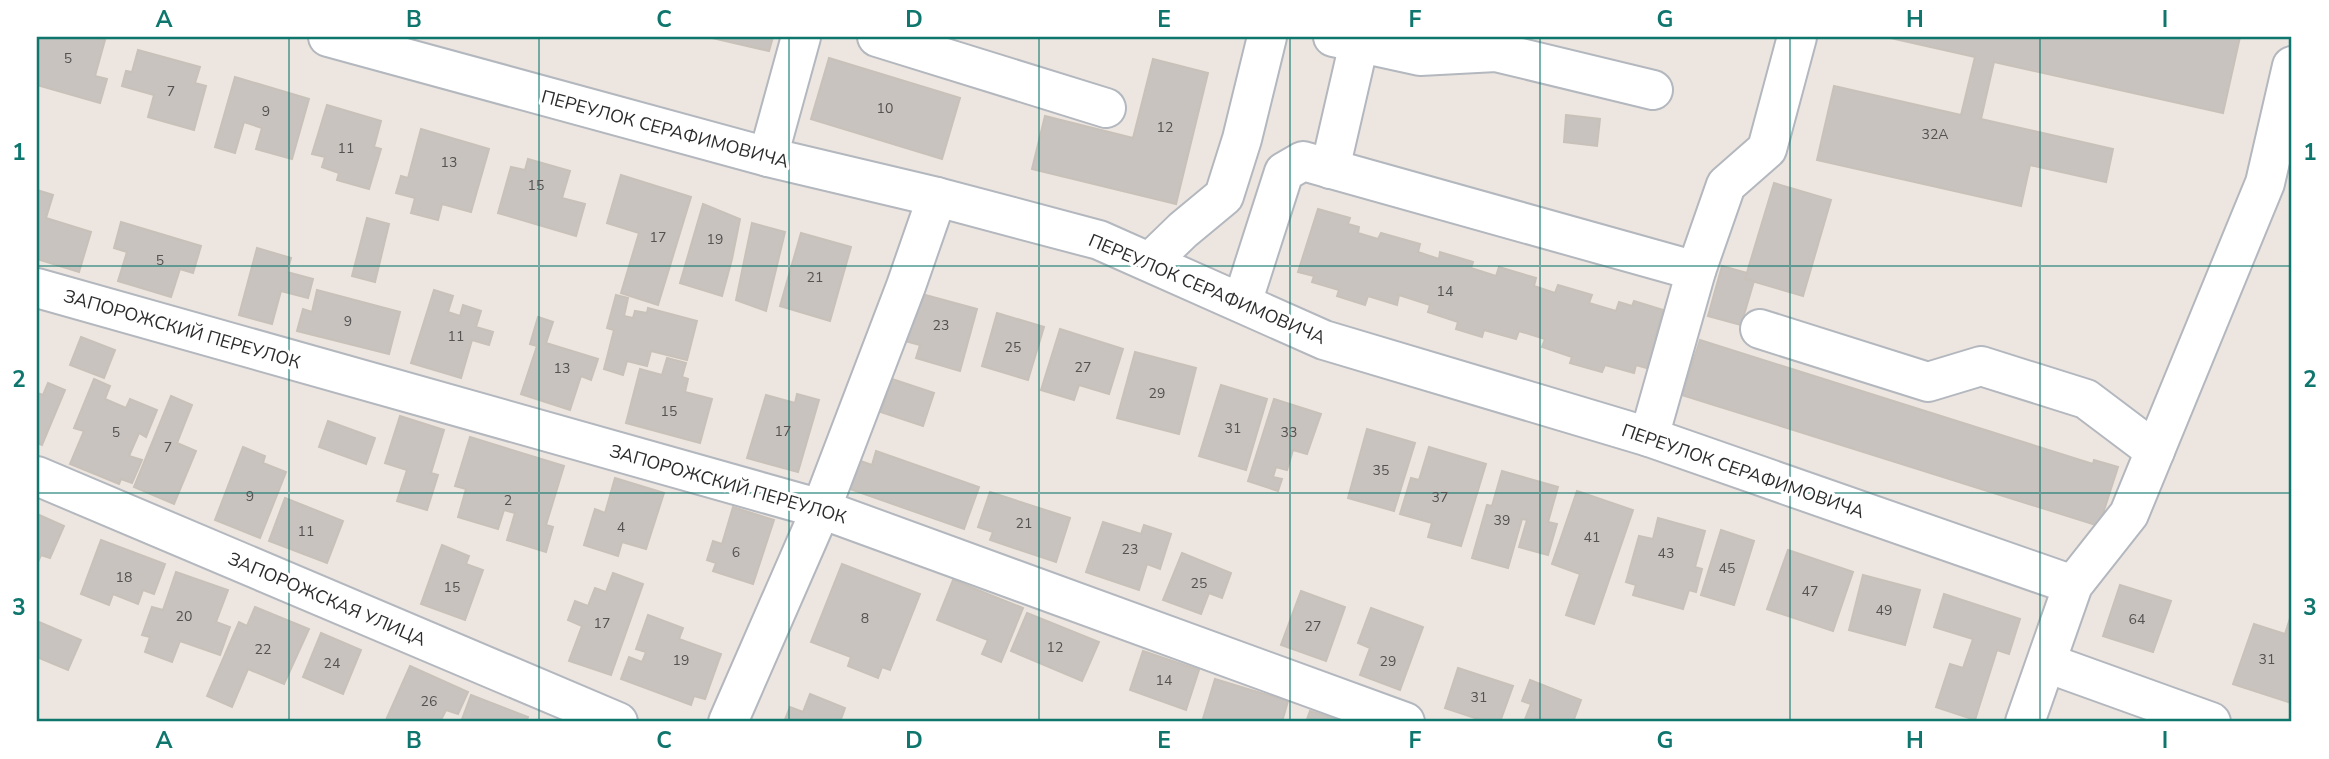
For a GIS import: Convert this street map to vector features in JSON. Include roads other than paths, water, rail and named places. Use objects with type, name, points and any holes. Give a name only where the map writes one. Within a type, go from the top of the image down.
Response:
[{"type":"street","name":"ПЕРЕУЛОК СЕРАФИМОВИЧА","points":[[328,37],[768,158],[937,197],[1099,240],[1324,340],[1649,437],[2073,585]]},
{"type":"street","points":[[768,158],[801,37]]},
{"type":"street","points":[[877,37],[1106,108]]},
{"type":"street","points":[[1150,262],[1224,196],[1242,139],[1267,37]]},
{"type":"street","points":[[1649,437],[1696,271],[1726,186],[1767,149],[1797,37]]},
{"type":"street","points":[[1330,169],[1346,40],[1420,56],[1496,52],[1653,90]]},
{"type":"street","points":[[2025,722],[2073,585],[2129,514],[2265,183],[2292,66]]},
{"type":"street","points":[[1242,303],[1284,172],[1303,161],[1696,271]]},
{"type":"street","points":[[728,722],[821,509],[937,197]]},
{"type":"street","name":"ЗАПОРОЖСКИЙ ПЕРЕУЛОК","points":[[37,288],[821,509],[1405,722]]},
{"type":"street","points":[[1760,329],[1928,382],[1981,366],[1994,370],[2086,399],[2155,451]]},
{"type":"street","name":"ЗАПОРОЖСКАЯ УЛИЦА","points":[[37,476],[618,722]]},
{"type":"street","points":[[2047,663],[2211,722]]}]
